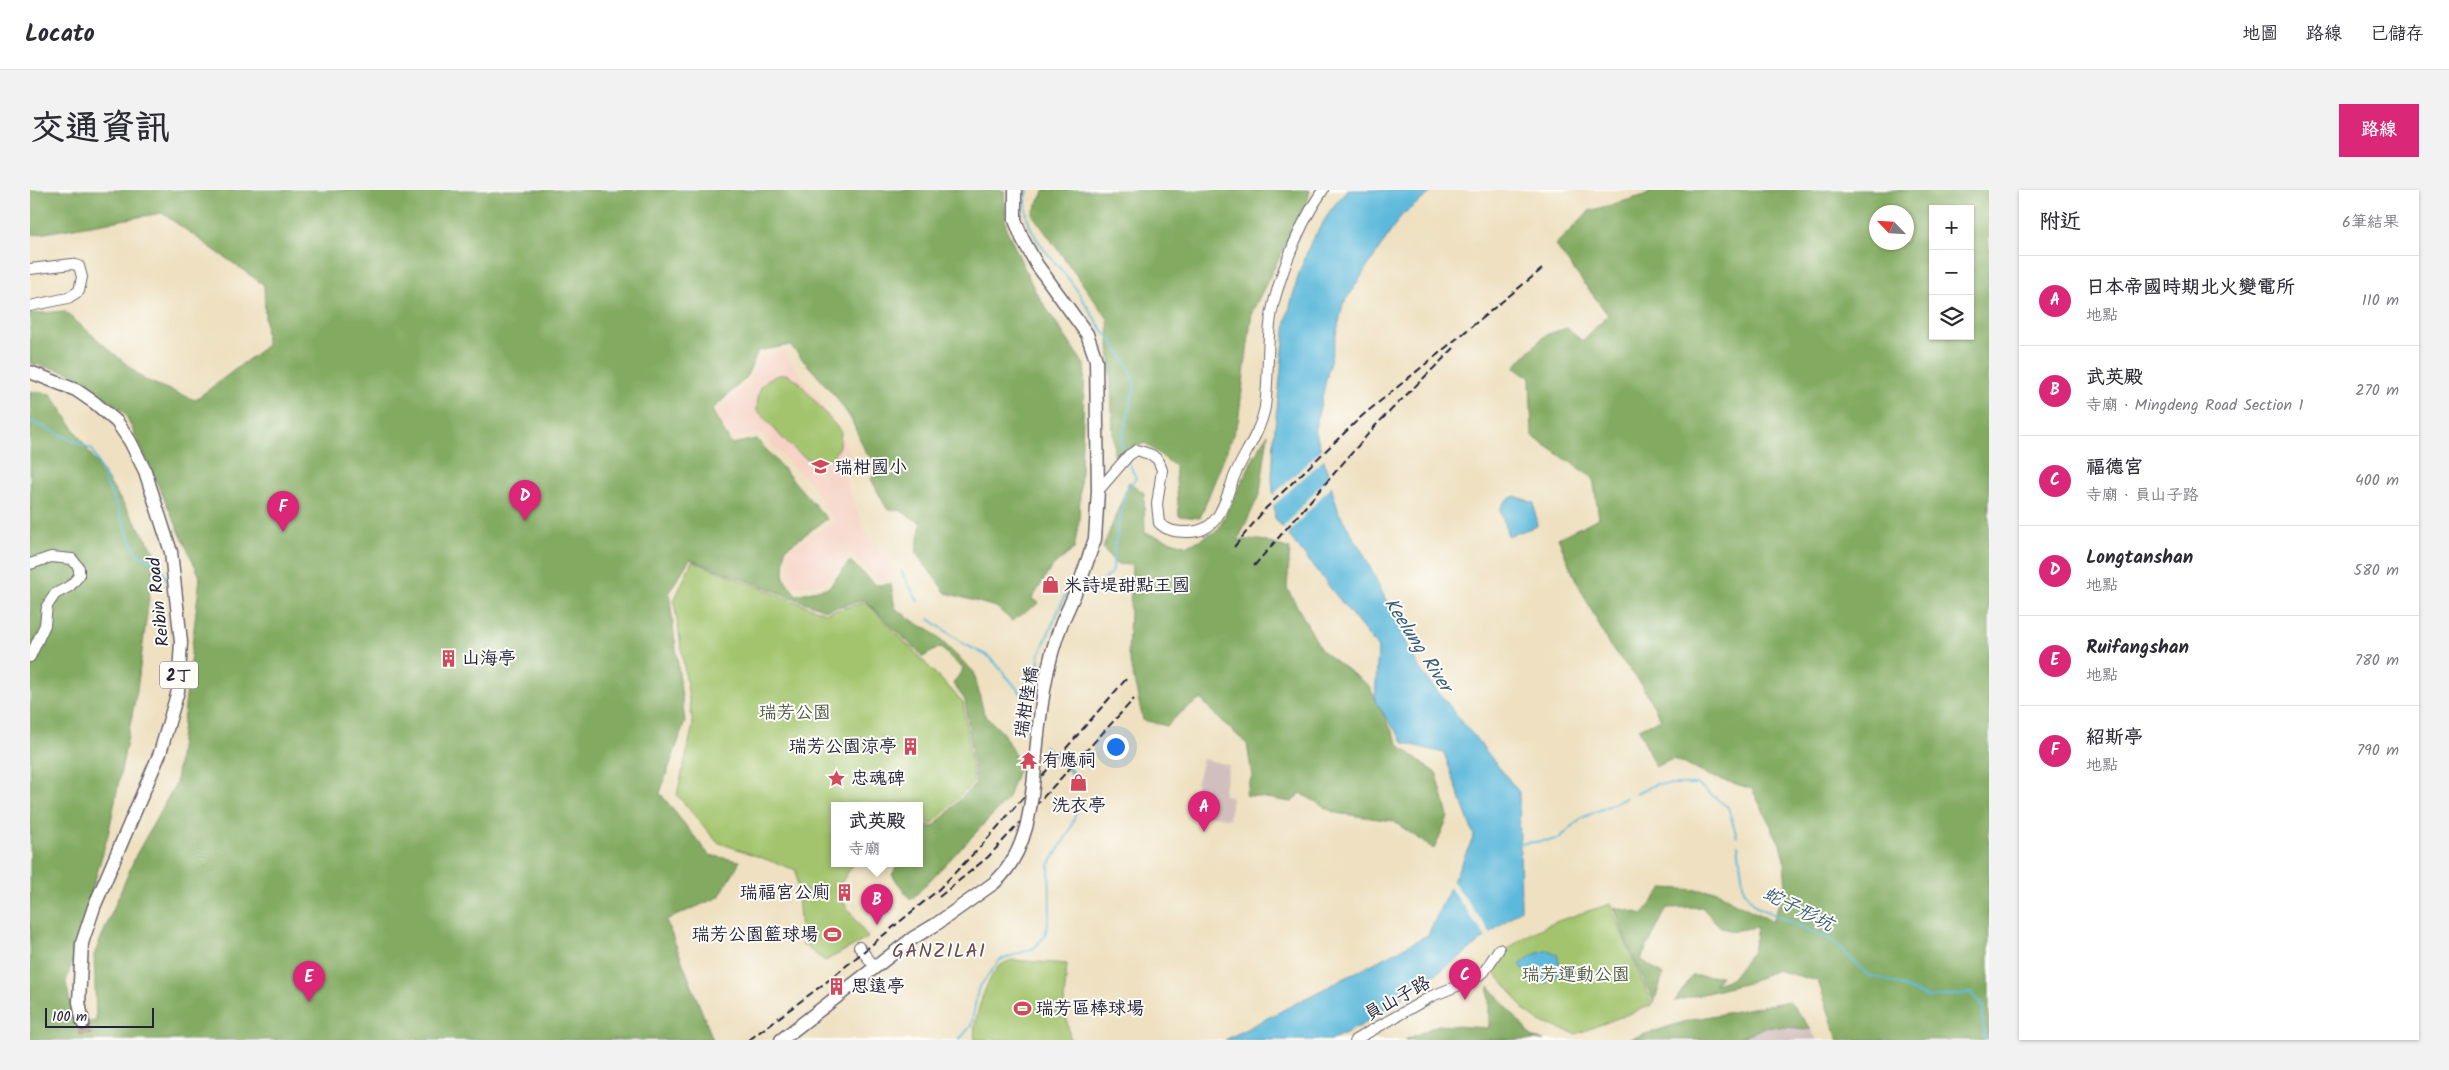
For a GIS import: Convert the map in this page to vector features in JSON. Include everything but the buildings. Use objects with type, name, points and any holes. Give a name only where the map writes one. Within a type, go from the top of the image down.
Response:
[{"type":"main road","name":"瑞柑陸橋","points":[[781,1040],[913,938],[934,926],[994,883],[1014,858],[1020,847],[1028,822],[1046,675],[1059,627],[1080,582],[1095,539],[1098,491],[1096,360],[1087,334],[1037,265],[1022,238],[1015,220],[1014,190]]},
{"type":"main road","name":"Reibin Road","points":[[30,372],[76,390],[95,403],[117,422],[130,441],[145,471],[172,552],[181,642],[178,691],[160,753],[94,907],[82,943],[79,1002],[83,1023]]},
{"type":"street","points":[[1098,491],[1129,454],[1137,450],[1145,451],[1158,460],[1162,470],[1157,504],[1159,523],[1165,529],[1178,532],[1195,532],[1205,529],[1220,517],[1236,473],[1261,422],[1265,407],[1268,334],[1275,299],[1294,242],[1323,190]]},
{"type":"street","points":[[30,269],[72,264],[79,266],[82,277],[79,291],[68,298],[30,306]]},
{"type":"street","points":[[30,564],[51,557],[72,559],[79,568],[79,576],[70,586],[54,594],[48,606],[42,632],[30,657]]},
{"type":"street","points":[[1030,831],[1018,861],[992,891],[952,919],[913,938],[937,917],[992,879],[1008,858],[1016,843],[1030,831]]},
{"type":"street","points":[[860,947],[875,967]]},
{"type":"street","name":"員山子路","points":[[1355,1040],[1432,996],[1470,981],[1484,972],[1499,949]]},
{"type":"shaded area","name":"瑞柑國小","points":[[783,350],[839,429],[855,464],[843,469],[850,493],[865,530],[897,572],[880,582],[851,554],[824,582],[795,588],[789,579],[788,551],[834,521],[809,482],[760,434],[731,438],[716,412],[750,380],[759,357]]},
{"type":"shaded area","points":[[1203,759],[1229,765],[1223,794],[1232,798],[1229,819],[1189,811]]},
{"type":"shaded area","points":[[1768,1026],[1811,1029],[1817,1040],[1734,1040]]},
{"type":"green space","points":[[30,190],[1004,190],[1006,228],[1035,291],[1085,366],[1079,521],[1074,549],[1051,568],[1032,599],[1039,603],[1012,621],[996,607],[946,593],[916,553],[921,523],[899,510],[887,509],[871,479],[881,466],[866,453],[851,419],[836,397],[790,345],[758,351],[746,378],[712,410],[731,444],[757,439],[827,519],[785,549],[784,578],[796,595],[829,587],[850,561],[876,585],[891,584],[895,608],[919,625],[929,629],[974,672],[984,714],[1003,733],[1020,765],[1007,800],[911,900],[892,875],[896,867],[923,867],[923,822],[933,827],[976,783],[965,700],[953,684],[963,669],[940,647],[923,657],[865,600],[825,610],[690,559],[669,592],[685,722],[660,793],[709,855],[740,861],[719,897],[666,920],[713,1040],[30,1040],[30,391],[51,394],[155,552],[137,690],[109,831],[66,982],[74,1024],[96,1021],[94,955],[136,855],[176,783],[200,577],[125,413],[75,374],[30,363],[30,314],[64,311],[145,380],[195,400],[266,346],[264,285],[162,213],[33,235],[30,229]]},
{"type":"green space","points":[[1045,190],[1310,190],[1308,200],[1252,312],[1238,422],[1200,518],[1179,516],[1175,466],[1145,443],[1114,455],[1108,319],[1032,214]]},
{"type":"green space","points":[[1650,190],[1989,190],[1989,1040],[1838,1040],[1818,981],[1776,970],[1751,982],[1675,1001],[1692,976],[1721,976],[1715,984],[1731,979],[1753,951],[1757,927],[1737,930],[1725,929],[1715,922],[1702,907],[1667,908],[1641,959],[1663,975],[1654,1003],[1626,940],[1614,907],[1643,914],[1663,888],[1718,891],[1732,901],[1772,921],[1786,887],[1783,850],[1752,789],[1710,776],[1673,759],[1655,767],[1639,729],[1661,719],[1639,681],[1609,645],[1573,574],[1558,538],[1599,518],[1593,478],[1532,436],[1530,378],[1514,367],[1545,335],[1567,328],[1582,341],[1608,315],[1555,245],[1589,211],[1649,194]]},
{"type":"green space","points":[[786,374],[797,380],[841,432],[835,454],[829,459],[820,462],[811,460],[801,454],[780,436],[757,410],[760,389],[763,384],[771,378]]},
{"type":"green space","points":[[1268,434],[1260,493],[1238,540],[1260,540],[1290,549],[1287,588],[1322,651],[1369,686],[1399,745],[1437,774],[1448,817],[1434,849],[1393,821],[1336,813],[1300,793],[1292,802],[1245,795],[1252,776],[1247,744],[1215,715],[1201,699],[1180,713],[1167,726],[1143,720],[1128,654],[1132,565],[1116,564],[1103,548],[1129,482],[1144,493],[1145,533],[1188,546],[1218,530],[1253,459]]},
{"type":"green space","name":"瑞芳公園","points":[[692,561],[825,613],[866,602],[963,702],[974,782],[932,824],[923,820],[923,802],[831,802],[831,867],[851,867],[836,891],[868,938],[825,961],[802,944],[796,870],[717,842],[677,795],[693,725],[674,601]]},
{"type":"green space","name":"瑞芳運動公園","points":[[1610,904],[1652,1005],[1576,1034],[1540,1022],[1525,1011],[1510,990],[1490,969],[1502,955],[1529,934],[1560,920]]},
{"type":"green space","name":"瑞芳區棒球場","points":[[1012,960],[1067,964],[1064,1000],[1070,1040],[975,1040],[975,1023],[981,1000],[990,979],[1001,965]]},
{"type":"green space","points":[[1489,986],[1533,1038],[1544,1040],[1405,1040],[1438,1025],[1489,1028]]},
{"type":"green space","points":[[1789,1001],[1811,1029],[1768,1026],[1734,1040],[1626,1040],[1690,1020]]},
{"type":"water","points":[[1347,190],[1434,190],[1401,216],[1343,304],[1315,429],[1339,513],[1363,553],[1419,668],[1519,792],[1521,909],[1460,957],[1360,1026],[1331,1040],[1225,1040],[1428,935],[1474,836],[1444,753],[1404,743],[1375,701],[1378,648],[1275,518],[1272,478],[1274,436],[1286,321],[1299,273],[1311,242],[1332,208]]},
{"type":"water","points":[[1515,496],[1534,503],[1537,526],[1508,536],[1500,509],[1505,501]]},
{"type":"water","points":[[1548,950],[1557,954],[1561,971],[1554,979],[1544,983],[1530,976],[1520,965],[1532,955]]},
{"type":"pier","points":[[1323,448],[1326,457],[1272,507],[1271,497]]},
{"type":"pier","points":[[1330,474],[1333,484],[1286,536],[1281,530]]},
{"type":"pier","points":[[1451,879],[1492,935],[1487,939],[1448,885]]},
{"type":"waterway","points":[[1028,190],[1026,204],[1027,217],[1031,229],[1045,251],[1075,288],[1130,370],[1134,389],[1121,443],[1124,451]]},
{"type":"waterway","points":[[30,421],[92,449],[137,554],[161,565],[168,583]]},
{"type":"waterway","points":[[1084,588],[1100,583],[1113,571],[1114,547],[1125,492],[1136,478],[1129,463]]},
{"type":"waterway","points":[[901,571],[918,601]]},
{"type":"waterway","points":[[1030,731],[1023,724],[1020,708],[1038,673],[1039,655],[1067,591],[1070,591]]},
{"type":"waterway","points":[[929,619],[964,644],[990,657],[1026,699]]},
{"type":"waterway","points":[[1045,746],[1078,777]]},
{"type":"waterway","points":[[1068,770],[1076,780]]},
{"type":"waterway","points":[[1082,784],[1082,790]]},
{"type":"waterway","name":"蛇子形坑","points":[[1637,793],[1656,784],[1697,784],[1728,807],[1737,837]]},
{"type":"waterway","name":"蛇子形坑","points":[[1519,844],[1558,839],[1582,818],[1626,798]]},
{"type":"waterway","points":[[959,1040],[971,1026],[978,989],[1000,960],[1034,948],[1045,936],[1050,912],[1049,865],[1069,832],[1080,803]]},
{"type":"waterway","name":"蛇子形坑","points":[[1738,845],[1744,891],[1757,907],[1833,941],[1868,975],[1890,981],[1929,998],[1971,993],[1983,1006],[1983,1034],[1986,1040]]},
{"type":"tunnel","points":[[83,1023],[86,1040]]},
{"type":"railway","points":[[1234,547],[1266,508],[1362,416],[1542,269]]},
{"type":"railway","points":[[1254,566],[1376,425],[1454,348]]},
{"type":"railway","points":[[749,1040],[829,980],[937,891],[982,845],[1127,678]]},
{"type":"railway","points":[[939,897],[988,857],[1134,699]]},
{"type":"place","name":"瑞柑國小","points":[[821,467]]},
{"type":"place","name":"Longtanshan","points":[[525,521]]},
{"type":"place","name":"紹斯亭","points":[[283,532]]},
{"type":"place","name":"米詩堤甜點王國","points":[[1050,585]]},
{"type":"place","name":"山海亭","points":[[448,658]]},
{"type":"place","name":"瑞芳公園涼亭","points":[[911,746]]},
{"type":"place","name":"有應祠","points":[[1028,760]]},
{"type":"place","name":"忠魂碑","points":[[837,778]]},
{"type":"place","name":"洗衣亭","points":[[1079,782]]},
{"type":"place","name":"日本帝國時期北火變電所","points":[[1204,832]]},
{"type":"place","name":"瑞福宮公廁","points":[[844,892]]},
{"type":"place","name":"武英殿","points":[[877,925]]},
{"type":"place","name":"瑞芳公園籃球場","points":[[832,934]]},
{"type":"place","name":"思遠亭","points":[[837,986]]},
{"type":"place","name":"福德宮","points":[[1465,1000]]},
{"type":"place","name":"Ruifangshan","points":[[309,1002]]},
{"type":"place","name":"瑞芳區棒球場","points":[[1022,1008]]},
{"type":"district","name":"GANZILAI","points":[[939,950]]},
{"type":"water label","name":"Keelung River","points":[[1419,644]]}]
